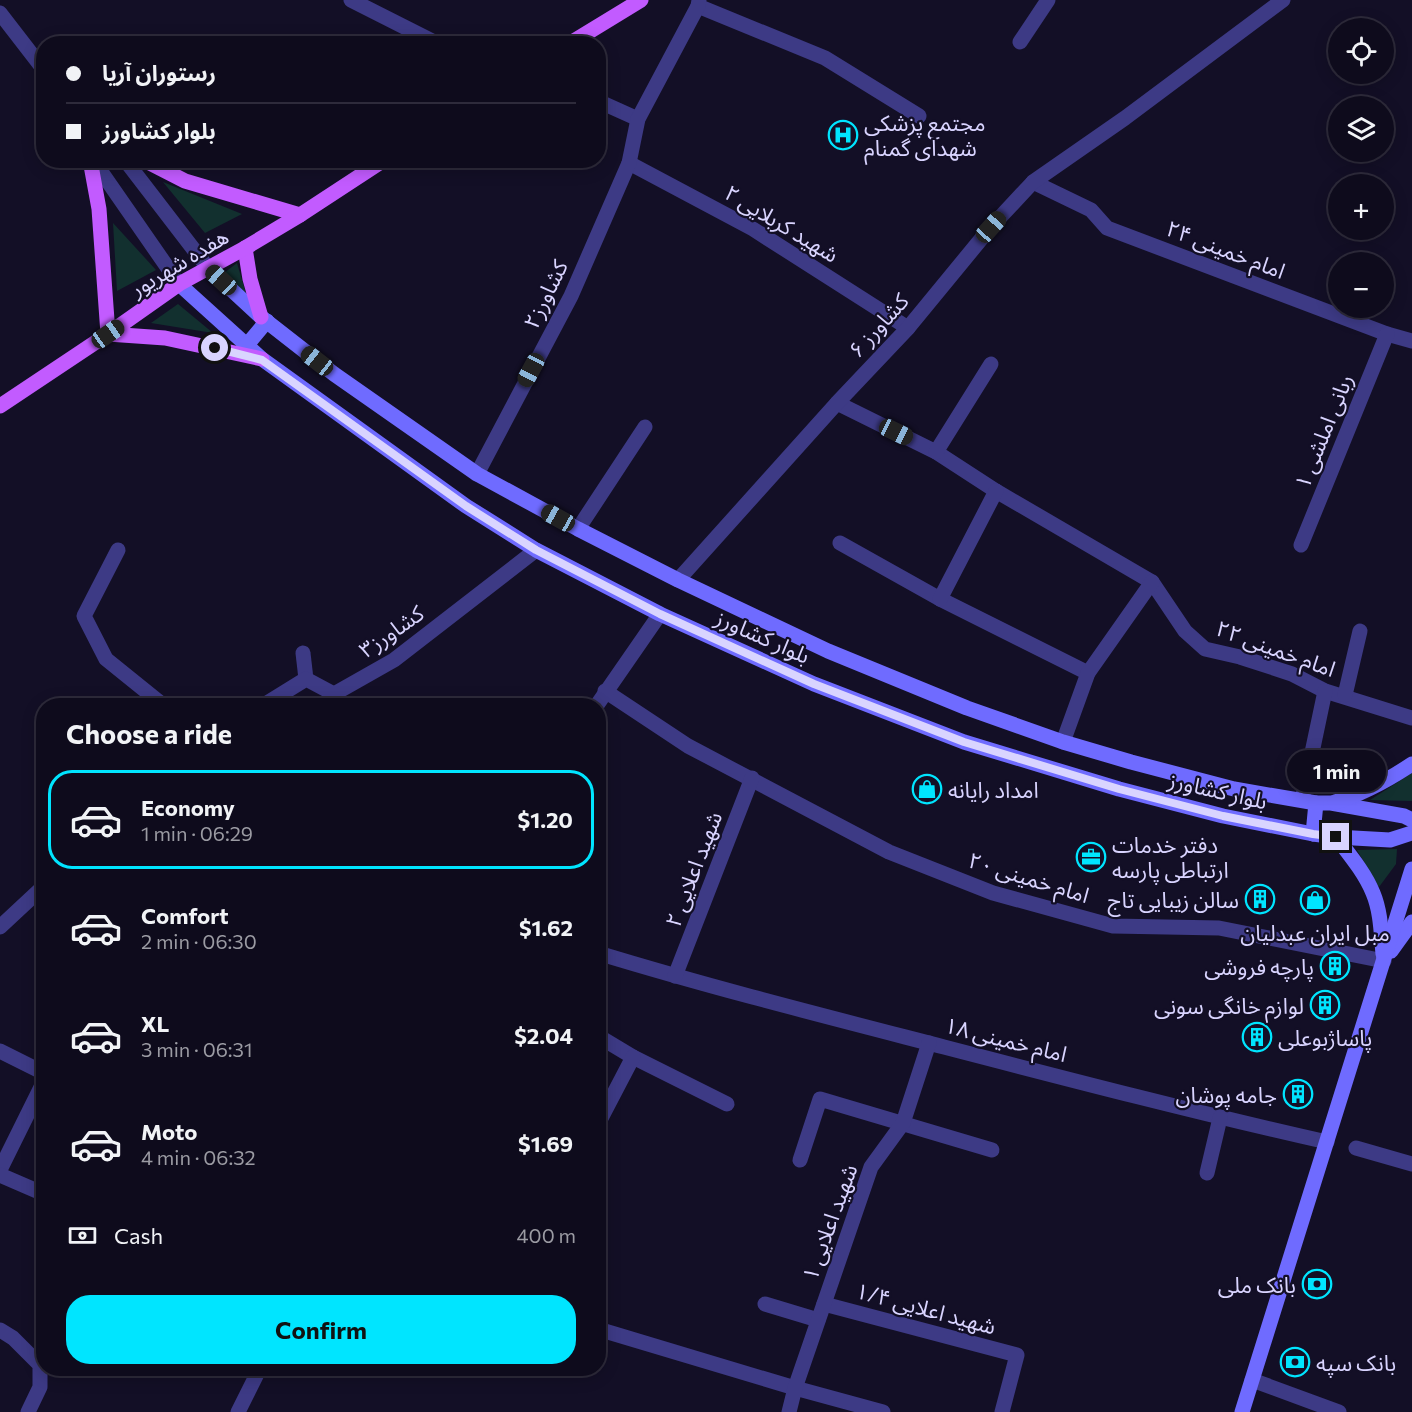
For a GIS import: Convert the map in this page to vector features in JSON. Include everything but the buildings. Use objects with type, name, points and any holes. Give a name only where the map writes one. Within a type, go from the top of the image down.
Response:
[{"type":"main road","points":[[582,36],[641,0]]},
{"type":"main road","points":[[93,168],[99,209],[108,334],[165,338],[262,360]]},
{"type":"main road","points":[[160,168],[185,181],[300,215]]},
{"type":"main road","name":"هفده شهریور","points":[[2,402],[108,334],[178,284],[245,248],[372,168]]},
{"type":"main road","points":[[245,248],[250,279],[264,319],[246,346]]},
{"type":"main road","name":"بلوار کشاورز","points":[[208,267],[264,319],[334,374],[477,474],[678,580],[828,651],[967,708],[1063,742],[1131,762],[1234,789],[1404,816],[1412,820]]},
{"type":"main road","name":"بلوار کشاورز","points":[[178,284],[262,360],[466,506],[536,550],[660,614],[814,684],[964,742],[1119,789],[1223,816],[1336,837],[1390,840],[1412,833]]},
{"type":"main road","points":[[1313,834],[1316,802],[1351,797],[1387,781],[1412,764]]},
{"type":"main road","points":[[1336,837],[1373,892],[1380,918],[1384,961]]},
{"type":"main road","points":[[1242,1412],[1412,869]]},
{"type":"main road","points":[[1384,961],[1412,922]]},
{"type":"street","points":[[351,0],[422,36]]},
{"type":"street","points":[[1020,42],[1048,0]]},
{"type":"street","name":"کشاورز ۶","points":[[678,580],[837,402],[908,328],[991,227],[1033,182],[1125,118],[1283,0]]},
{"type":"street","points":[[699,3],[825,58],[920,116]]},
{"type":"street","name":"کشاورز۲","points":[[477,474],[571,296],[629,164],[638,119],[699,3]]},
{"type":"street","points":[[0,13],[36,60]]},
{"type":"street","points":[[606,105],[638,119]]},
{"type":"street","name":"شهید کربلایی ۲","points":[[629,164],[753,229],[908,328]]},
{"type":"street","points":[[98,168],[178,284]]},
{"type":"street","points":[[131,168],[208,267]]},
{"type":"street","name":"امام خمینی ۲۴","points":[[1033,182],[1091,210],[1107,228],[1387,334],[1412,341]]},
{"type":"street","name":"ربانی املشی ۱","points":[[1301,545],[1387,334]]},
{"type":"street","points":[[936,452],[991,364]]},
{"type":"street","points":[[837,402],[936,452],[996,491],[1152,582],[1088,673],[1063,742]]},
{"type":"street","points":[[578,529],[645,427]]},
{"type":"street","points":[[940,599],[996,491]]},
{"type":"street","points":[[840,543],[940,599],[1088,673]]},
{"type":"street","points":[[118,550],[84,616],[106,659],[154,698]]},
{"type":"street","name":"کشاورز۳","points":[[306,679],[334,694],[394,660],[536,550]]},
{"type":"street","name":"امام خمینی ۲۲","points":[[1152,582],[1185,631],[1205,649],[1240,657],[1292,674],[1325,691],[1345,695],[1412,718]]},
{"type":"street","points":[[601,698],[660,614]]},
{"type":"street","points":[[1345,695],[1360,631]]},
{"type":"street","points":[[275,698],[306,679],[303,653]]},
{"type":"street","name":"امام خمینی ۲۰","points":[[605,691],[688,746],[889,852],[993,893],[1113,926],[1220,928],[1384,961]]},
{"type":"street","points":[[1316,802],[1325,691]]},
{"type":"street","name":"شهید اعلایی ۲","points":[[675,976],[752,778]]},
{"type":"street","points":[[0,927],[36,893]]},
{"type":"street","name":"امام خمینی ۱۸","points":[[606,955],[675,976],[929,1043],[1220,1118],[1326,1142]]},
{"type":"street","points":[[606,1041],[633,1057],[727,1104]]},
{"type":"street","name":"شهید اعلایی ۱","points":[[789,1412],[871,1167],[903,1123],[929,1043]]},
{"type":"street","points":[[0,1050],[36,1069]]},
{"type":"street","points":[[606,1109],[633,1057]]},
{"type":"street","points":[[0,1170],[36,1097]]},
{"type":"street","points":[[800,1160],[820,1099],[992,1150]]},
{"type":"street","points":[[1207,1173],[1220,1118]]},
{"type":"street","points":[[1356,1149],[1412,1164]]},
{"type":"street","points":[[0,1175],[36,1191]]},
{"type":"street","points":[[765,1304],[818,1320]]},
{"type":"street","name":"شهید اعلایی ۱/۴","points":[[824,1305],[1017,1355],[1002,1412]]},
{"type":"street","points":[[0,1330],[13,1338],[36,1361]]},
{"type":"street","points":[[606,1331],[795,1389],[883,1412]]},
{"type":"street","points":[[28,1412],[40,1387],[40,1376]]},
{"type":"street","points":[[238,1412],[256,1376]]},
{"type":"street","points":[[1252,1380],[1340,1412]]},
{"type":"green space","points":[[163,182],[242,214],[205,233]]},
{"type":"green space","points":[[113,223],[156,270],[117,291]]},
{"type":"green space","points":[[237,263],[247,297],[224,273]]},
{"type":"green space","points":[[178,304],[213,333],[151,323]]},
{"type":"green space","points":[[1412,773],[1412,801],[1370,800]]},
{"type":"green space","points":[[1397,849],[1396,864],[1379,887],[1357,850]]},
{"type":"place","name":"مجتمع پزشکی شهدای گمنام","points":[[843,135]]},
{"type":"place","name":"امداد رایانه","points":[[927,789]]},
{"type":"place","name":"دفتر خدمات ارتباطی پارسه","points":[[1091,857]]},
{"type":"place","name":"سالن زیبایی تاج","points":[[1260,899]]},
{"type":"place","name":"مبل ایران عبدلیان","points":[[1315,900]]},
{"type":"place","name":"پارچه فروشی","points":[[1335,966]]},
{"type":"place","name":"لوازم خانگی سونی","points":[[1325,1005]]},
{"type":"place","name":"پاساژبوعلی","points":[[1257,1037]]},
{"type":"place","name":"جامه پوشان","points":[[1298,1094]]},
{"type":"place","name":"بانک ملی","points":[[1317,1284]]},
{"type":"place","name":"بانک سپه","points":[[1295,1362]]},
{"type":"route","points":[[215,348],[262,360],[466,506],[536,550],[660,614],[814,684],[964,742],[1119,789],[1223,816],[1336,837]]}]
